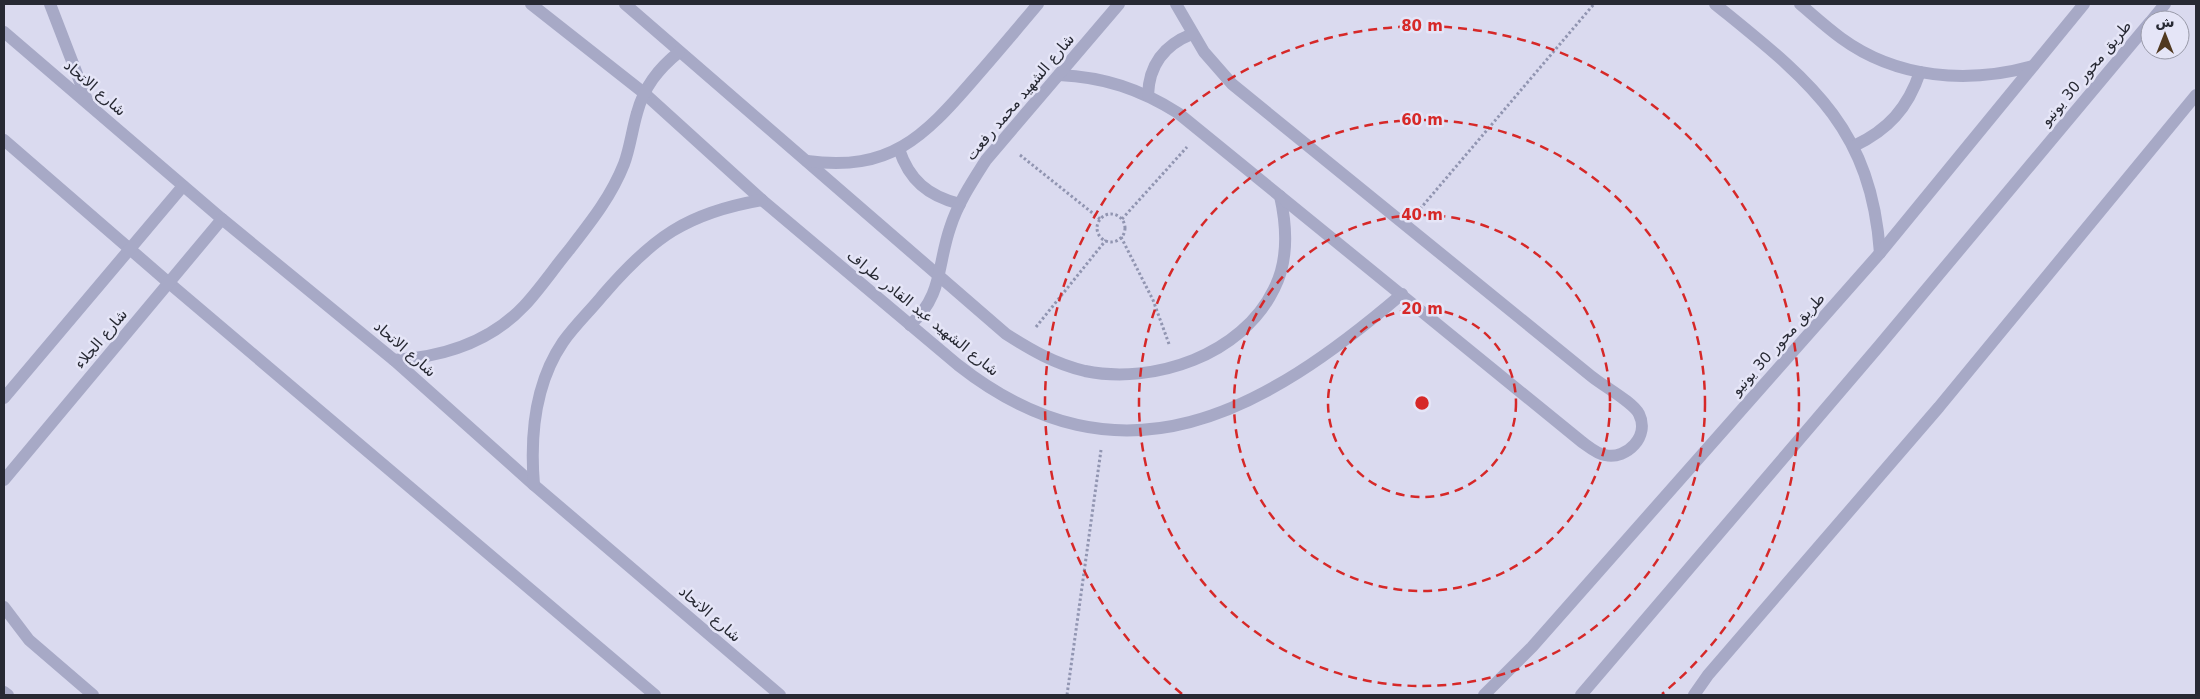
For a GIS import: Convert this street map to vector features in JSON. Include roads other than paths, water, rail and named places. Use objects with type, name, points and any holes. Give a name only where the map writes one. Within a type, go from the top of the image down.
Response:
[{"type":"street","points":[[50,4],[88,103]]},
{"type":"street","name":"شارع الشهيد عبد القادر طراف","points":[[531,4],[644,93],[762,200],[910,325],[987,387],[1018,405],[1074,425],[1103,430],[1134,431],[1196,422],[1230,410],[1292,376],[1376,317],[1402,294]]},
{"type":"street","points":[[625,4],[678,52],[940,277],[1022,344],[1057,362],[1085,371],[1135,374],[1176,366],[1202,356],[1226,342],[1247,326],[1263,308],[1275,288],[1282,266],[1286,243],[1285,219],[1280,196]]},
{"type":"street","points":[[807,161],[830,164],[854,163],[877,158],[899,149],[936,122],[1038,4]]},
{"type":"street","name":"شارع الشهيد محمد رفعت","points":[[910,325],[930,304],[940,277],[943,251],[960,204],[986,160],[1119,4]]},
{"type":"street","points":[[1059,74],[1101,79],[1122,84],[1148,95],[1178,113],[1582,442],[1604,455],[1615,456],[1626,453],[1635,445],[1640,436],[1642,424],[1639,414],[1630,405],[1597,382],[1232,84],[1213,63],[1192,34],[1176,4]]},
{"type":"street","points":[[1715,4],[1804,79],[1824,100],[1854,146],[1873,198],[1880,253]]},
{"type":"street","points":[[1800,4],[1842,38],[1866,53],[1892,65],[1948,77],[1977,77],[2005,74],[2033,66]]},
{"type":"street","name":"طريق محور 30 يونيو","points":[[1484,695],[1532,647],[1880,253],[2084,4]]},
{"type":"street","name":"شارع الاتحاد","points":[[4,32],[222,219],[394,360],[534,485],[780,695]]},
{"type":"street","points":[[1148,95],[1148,81],[1159,57],[1174,43],[1192,34]]},
{"type":"street","name":"طريق محور 30 يونيو","points":[[1581,695],[1879,346],[2140,34]]},
{"type":"street","points":[[394,360],[418,358],[464,346],[506,322],[524,306],[602,208],[615,186],[625,163],[644,93],[653,78],[678,52]]},
{"type":"street","points":[[1854,146],[1872,137],[1889,125],[1903,110],[1913,92],[1920,72]]},
{"type":"street","points":[[1694,695],[1708,675],[1939,407],[2196,95]]},
{"type":"street","points":[[4,140],[169,283],[655,695]]},
{"type":"street","points":[[899,149],[903,163],[920,186],[932,195],[960,204]]},
{"type":"street","points":[[4,398],[183,186]]},
{"type":"street","points":[[534,485],[532,452],[537,411],[546,379],[563,342],[647,247],[700,215],[730,205],[762,200]]},
{"type":"street","name":"شارع الجلاء","points":[[4,480],[222,219]]},
{"type":"street","points":[[4,607],[29,640],[93,695]]},
{"type":"street","points":[[4,692],[8,695]]}]
